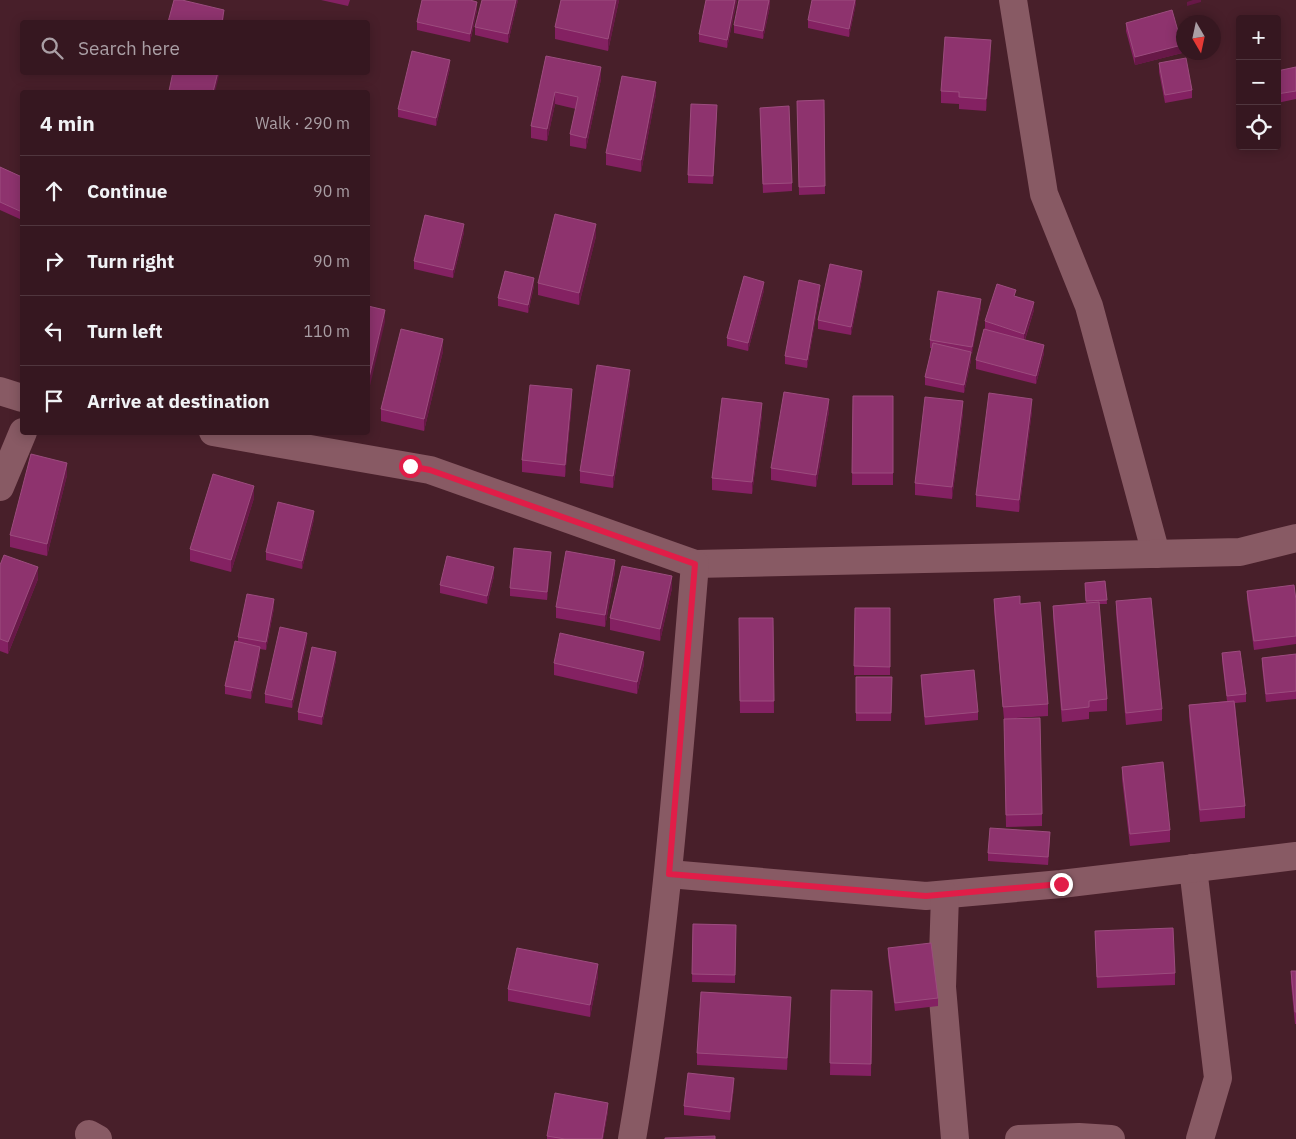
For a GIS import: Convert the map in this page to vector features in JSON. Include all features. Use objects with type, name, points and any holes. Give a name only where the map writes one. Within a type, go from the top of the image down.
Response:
[{"type":"street","points":[[1013,0],[1044,194],[1089,306],[1156,554]]},
{"type":"street","points":[[0,391],[20,397]]},
{"type":"street","points":[[0,487],[22,435]]},
{"type":"street","points":[[230,435],[430,470],[695,564],[1240,552],[1296,538]]},
{"type":"street","points":[[632,1139],[669,874],[695,564]]},
{"type":"street","points":[[669,874],[926,896],[1061,884],[1296,856]]},
{"type":"street","points":[[1193,868],[1218,1078],[1200,1139]]},
{"type":"street","points":[[945,894],[942,987],[955,1139]]},
{"type":"street","points":[[1019,1139],[1079,1137],[1111,1139]]},
{"type":"building","points":[[174,0],[182,0],[224,10],[222,20],[169,20]]},
{"type":"building","points":[[422,0],[470,0],[477,2],[470,34],[417,22]]},
{"type":"building","points":[[482,0],[516,0],[508,34],[475,27]]},
{"type":"building","points":[[561,0],[616,0],[608,39],[555,27]]},
{"type":"building","points":[[706,0],[735,0],[727,40],[699,34]]},
{"type":"building","points":[[739,0],[769,0],[763,31],[734,25]]},
{"type":"building","points":[[812,0],[855,0],[849,29],[808,20]]},
{"type":"building","points":[[1172,10],[1176,24],[1176,47],[1135,57],[1126,23]]},
{"type":"building","points":[[945,37],[991,40],[986,99],[959,97],[959,92],[941,91]]},
{"type":"building","points":[[412,51],[450,60],[436,118],[398,109]]},
{"type":"building","points":[[546,56],[601,67],[586,138],[570,134],[578,97],[555,92],[547,129],[531,126]]},
{"type":"building","points":[[1186,60],[1192,90],[1165,95],[1159,63]]},
{"type":"building","points":[[1296,67],[1296,91],[1281,93],[1281,70]]},
{"type":"building","points":[[172,75],[217,75],[214,90],[169,90]]},
{"type":"building","points":[[622,76],[656,82],[641,160],[606,153]]},
{"type":"building","points":[[824,100],[825,186],[799,187],[797,101]]},
{"type":"building","points":[[691,104],[717,105],[713,176],[688,175]]},
{"type":"building","points":[[789,106],[792,183],[763,184],[760,108]]},
{"type":"building","points":[[0,167],[20,176],[20,211],[0,202]]},
{"type":"building","points":[[555,214],[596,224],[579,293],[538,283]]},
{"type":"building","points":[[425,215],[464,224],[453,270],[414,261]]},
{"type":"building","points":[[830,264],[862,271],[851,327],[818,320]]},
{"type":"building","points":[[505,271],[534,278],[528,305],[498,298]]},
{"type":"building","points":[[744,276],[764,282],[748,343],[727,338]]},
{"type":"building","points":[[799,280],[820,285],[807,360],[785,356]]},
{"type":"building","points":[[997,284],[1016,290],[1014,296],[1034,302],[1024,334],[985,321]]},
{"type":"building","points":[[938,291],[981,299],[972,347],[930,340]]},
{"type":"building","points":[[370,306],[385,310],[370,374]]},
{"type":"building","points":[[401,329],[443,339],[424,419],[381,409]]},
{"type":"building","points":[[984,329],[1044,345],[1036,376],[976,360]]},
{"type":"building","points":[[933,343],[971,352],[964,385],[925,377]]},
{"type":"building","points":[[597,365],[630,370],[613,476],[580,471]]},
{"type":"building","points":[[530,385],[572,389],[565,465],[522,460]]},
{"type":"building","points":[[784,392],[829,399],[816,475],[771,468]]},
{"type":"building","points":[[989,393],[1032,399],[1019,500],[976,495]]},
{"type":"building","points":[[853,396],[893,396],[893,473],[852,473]]},
{"type":"building","points":[[925,397],[963,401],[952,487],[915,483]]},
{"type":"building","points":[[722,398],[762,403],[752,482],[712,478]]},
{"type":"building","points":[[31,454],[67,463],[47,544],[10,535]]},
{"type":"building","points":[[213,474],[254,486],[231,560],[190,549]]},
{"type":"building","points":[[278,502],[314,511],[302,561],[266,552]]},
{"type":"building","points":[[514,548],[551,552],[547,592],[510,588]]},
{"type":"building","points":[[566,551],[615,560],[605,615],[556,607]]},
{"type":"building","points":[[4,555],[38,567],[8,642],[0,639],[0,565]]},
{"type":"building","points":[[447,556],[494,567],[487,596],[440,585]]},
{"type":"building","points":[[622,566],[672,576],[660,629],[610,618]]},
{"type":"building","points":[[1105,581],[1107,600],[1086,601],[1085,583]]},
{"type":"building","points":[[1294,585],[1296,636],[1254,641],[1247,591]]},
{"type":"building","points":[[247,594],[274,599],[266,642],[238,637]]},
{"type":"building","points":[[1020,596],[1020,604],[1040,602],[1048,704],[1003,707],[994,599]]},
{"type":"building","points":[[1151,598],[1162,709],[1126,713],[1116,601]]},
{"type":"building","points":[[1099,602],[1107,699],[1089,701],[1089,707],[1062,710],[1053,606]]},
{"type":"building","points":[[855,608],[890,608],[890,667],[854,666]]},
{"type":"building","points":[[739,618],[773,618],[774,701],[740,701]]},
{"type":"building","points":[[280,627],[307,633],[292,700],[265,694]]},
{"type":"building","points":[[560,633],[644,652],[637,682],[554,663]]},
{"type":"building","points":[[235,641],[260,647],[251,691],[225,686]]},
{"type":"building","points":[[312,647],[336,652],[322,717],[298,712]]},
{"type":"building","points":[[1240,651],[1246,694],[1227,696],[1222,653]]},
{"type":"building","points":[[1296,654],[1296,691],[1266,694],[1262,658]]},
{"type":"building","points":[[974,670],[978,712],[925,717],[921,675]]},
{"type":"building","points":[[856,677],[892,677],[891,713],[856,713]]},
{"type":"building","points":[[1234,701],[1245,806],[1200,810],[1189,705]]},
{"type":"building","points":[[1040,718],[1042,814],[1006,815],[1004,719]]},
{"type":"building","points":[[1163,762],[1170,830],[1130,834],[1122,767]]},
{"type":"building","points":[[990,828],[1050,832],[1048,857],[988,853]]},
{"type":"building","points":[[693,924],[736,925],[735,975],[692,974]]},
{"type":"building","points":[[1173,928],[1175,973],[1097,977],[1095,931]]},
{"type":"building","points":[[931,943],[938,998],[895,1003],[888,948]]},
{"type":"building","points":[[517,948],[598,964],[590,1005],[508,989]]},
{"type":"building","points":[[1291,971],[1296,971],[1296,1012],[1295,1012]]},
{"type":"building","points":[[831,990],[872,991],[871,1064],[830,1063]]},
{"type":"building","points":[[701,992],[791,997],[787,1058],[697,1053]]},
{"type":"building","points":[[688,1073],[734,1078],[730,1112],[684,1106]]},
{"type":"building","points":[[555,1093],[608,1103],[602,1139],[565,1139],[547,1136]]},
{"type":"building","points":[[715,1136],[715,1139],[665,1139],[665,1138]]},
{"type":"route","points":[[410,466],[430,470],[695,564],[669,874],[926,896],[1061,884]]}]
